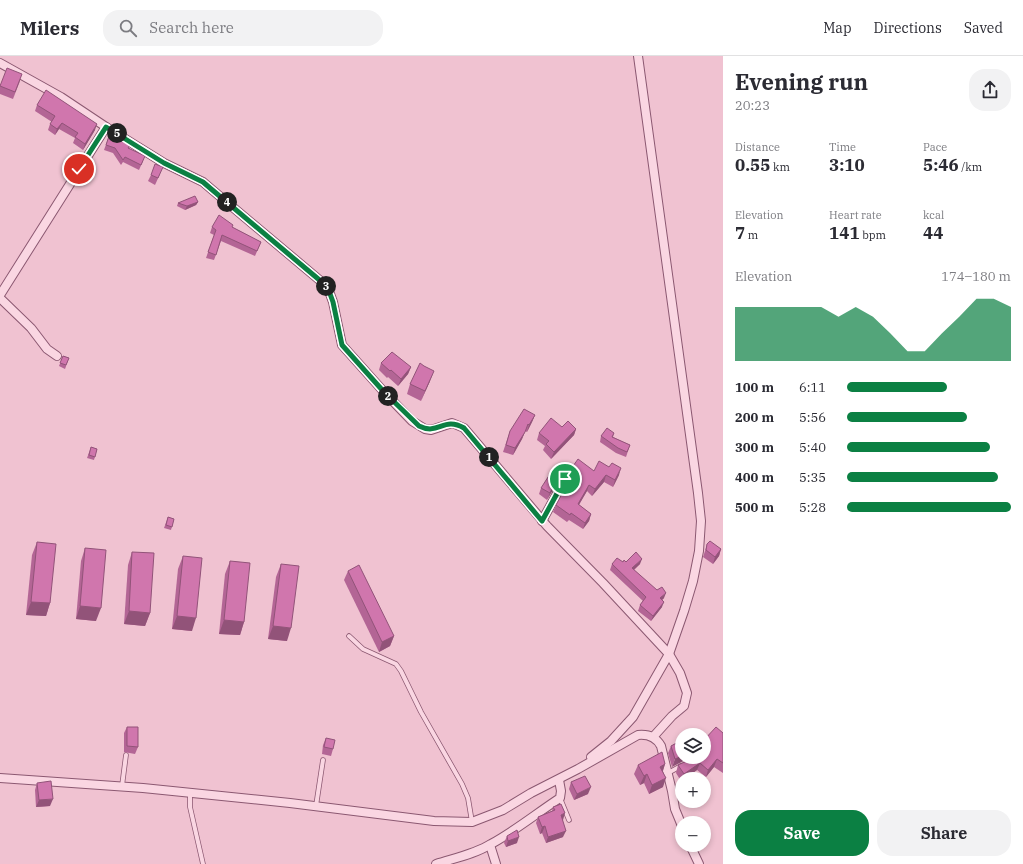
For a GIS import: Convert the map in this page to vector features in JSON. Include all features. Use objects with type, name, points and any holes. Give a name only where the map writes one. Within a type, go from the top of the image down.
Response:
[{"type":"street","points":[[578,769],[611,741],[633,717],[669,654],[684,611],[693,580],[699,551],[701,521],[698,493],[638,56]]},
{"type":"street","points":[[0,63],[61,97],[164,163],[206,185],[323,283],[329,291],[333,302],[342,345],[412,421],[425,429],[432,430],[452,423],[464,428],[542,521],[603,583],[669,654],[680,673],[687,693],[684,706],[672,716],[653,737]]},
{"type":"street","points":[[0,295],[106,127]]},
{"type":"street","points":[[0,298],[31,328],[47,349],[57,356]]},
{"type":"street","points":[[542,521],[565,479]]},
{"type":"street","points":[[0,778],[122,787],[434,821],[472,822],[503,810],[531,793],[559,780],[638,735],[643,734],[653,737],[662,746],[674,809],[677,816]]},
{"type":"street","points":[[436,864],[490,845],[517,828],[560,798],[561,791],[559,780]]},
{"type":"street","points":[[490,845],[496,864]]},
{"type":"street","points":[[693,852],[699,864]]},
{"type":"lane","points":[[349,636],[363,648],[396,664],[401,671],[421,712],[462,784],[468,798],[472,822]]},
{"type":"lane","points":[[122,787],[126,755]]},
{"type":"lane","points":[[316,807],[323,760]]},
{"type":"lane","points":[[668,773],[685,764]]},
{"type":"lane","points":[[190,794],[190,807],[203,864]]},
{"type":"lane","points":[[560,798],[569,820]]},
{"type":"building","points":[[7,68],[22,74],[15,92],[0,86]]},
{"type":"building","points":[[46,90],[97,124],[85,144],[75,137],[78,133],[62,123],[57,129],[50,124],[55,116],[37,105]]},
{"type":"building","points":[[109,136],[130,145],[128,148],[145,156],[141,165],[125,157],[123,160],[115,148],[106,145]]},
{"type":"building","points":[[155,164],[163,167],[158,178],[151,175]]},
{"type":"building","points":[[195,196],[198,202],[187,206],[178,203]]},
{"type":"building","points":[[219,215],[233,225],[232,227],[261,242],[257,251],[222,235],[216,255],[208,252],[216,230],[212,227]]},
{"type":"building","points":[[392,352],[411,367],[401,379],[381,363]]},
{"type":"building","points":[[63,356],[69,358],[66,365],[60,363]]},
{"type":"building","points":[[420,363],[434,371],[425,391],[410,384]]},
{"type":"building","points":[[524,409],[535,415],[529,425],[528,424],[515,448],[506,445],[510,431]]},
{"type":"building","points":[[551,418],[562,427],[568,421],[576,429],[554,452],[546,444],[549,441],[539,433]]},
{"type":"building","points":[[607,428],[614,433],[612,437],[630,445],[627,452],[618,448],[601,436]]},
{"type":"building","points":[[91,447],[97,449],[95,457],[89,455]]},
{"type":"building","points":[[578,459],[594,471],[599,461],[609,467],[612,463],[621,468],[615,480],[606,475],[595,489],[589,485],[578,504],[591,514],[585,523],[556,505],[572,475],[573,472],[571,469]]},
{"type":"building","points":[[550,474],[557,479],[550,493],[541,488]]},
{"type":"building","points":[[168,517],[174,519],[172,527],[166,525]]},
{"type":"building","points":[[710,541],[721,549],[715,557],[706,550],[707,544]]},
{"type":"building","points":[[37,542],[56,544],[50,603],[31,602]]},
{"type":"building","points":[[85,548],[106,550],[101,608],[80,606]]},
{"type":"building","points":[[132,552],[154,553],[150,613],[129,611]]},
{"type":"building","points":[[636,552],[642,559],[632,568],[657,590],[662,587],[666,593],[660,598],[664,602],[653,616],[640,605],[646,597],[612,564],[617,558],[623,562],[624,560],[626,562]]},
{"type":"building","points":[[183,556],[202,558],[196,618],[177,616]]},
{"type":"building","points":[[230,561],[250,563],[244,622],[224,620]]},
{"type":"building","points":[[281,564],[299,566],[291,628],[273,626]]},
{"type":"building","points":[[359,565],[394,636],[382,642],[348,571]]},
{"type":"building","points":[[127,727],[138,727],[138,747],[127,746]]},
{"type":"building","points":[[716,727],[723,733],[723,763],[717,759],[708,770],[701,764],[711,764],[711,732]]},
{"type":"building","points":[[326,738],[335,740],[333,749],[324,747]]},
{"type":"building","points":[[675,744],[675,759],[671,746]]},
{"type":"building","points":[[662,752],[665,764],[660,767],[666,778],[652,785],[647,774],[644,776],[638,765]]},
{"type":"building","points":[[699,764],[687,772],[683,772],[678,765]]},
{"type":"building","points":[[585,776],[591,787],[577,794],[571,782]]},
{"type":"building","points":[[51,781],[53,799],[39,800],[37,783]]},
{"type":"building","points":[[561,804],[565,813],[561,815],[566,831],[548,837],[545,826],[542,827],[538,817],[555,810],[553,807]]},
{"type":"building","points":[[517,830],[519,837],[508,841],[507,836]]},
{"type":"route","points":[[79,169],[106,127],[164,163],[203,182],[323,283],[329,291],[333,302],[342,345],[412,421],[425,429],[432,430],[452,423],[464,428],[542,521],[565,479]]}]
